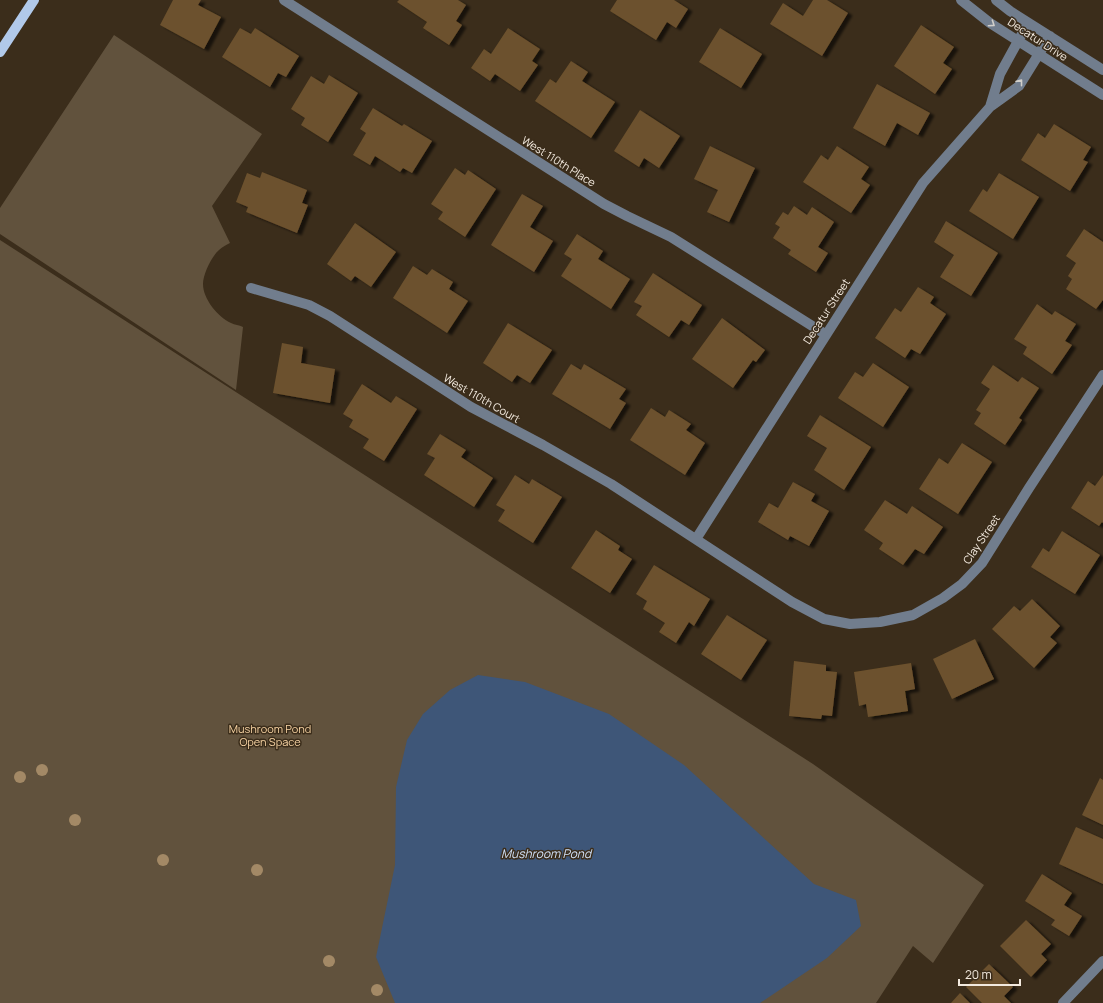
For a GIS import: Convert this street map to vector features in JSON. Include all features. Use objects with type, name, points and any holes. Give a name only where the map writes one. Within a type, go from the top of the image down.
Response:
[{"type":"main road","points":[[0,52],[34,0]]},
{"type":"street","name":"West 110th Place","points":[[284,0],[604,204],[671,236],[825,334]]},
{"type":"street","name":"Decatur Drive","points":[[961,0],[990,23],[1103,95]]},
{"type":"street","name":"Decatur Drive","points":[[996,0],[1028,23],[1103,70]]},
{"type":"street","name":"Decatur Street","points":[[990,107],[1000,74],[1028,23]]},
{"type":"street","name":"Decatur Street","points":[[696,540],[825,334],[923,183],[990,107],[1019,86],[1050,36]]},
{"type":"street","name":"West 110th Court","points":[[251,288],[309,306],[330,316],[471,407],[611,484],[696,540]]},
{"type":"street","name":"Clay Street","points":[[696,540],[792,602],[824,619],[850,624],[880,622],[913,615],[943,598],[962,584],[982,563],[1103,375]]},
{"type":"street","points":[[1063,1003],[1103,961]]},
{"type":"green space","points":[[114,35],[262,134],[212,206],[230,243],[216,253],[206,270],[203,280],[204,290],[208,301],[216,312],[232,324],[243,327],[236,390],[0,234],[0,208]]},
{"type":"green space","name":"Mushroom Pond Open Space","points":[[0,240],[813,764],[984,885],[933,963],[913,946],[876,1003],[0,1003]]},
{"type":"water","name":"Mushroom Pond","points":[[478,675],[525,682],[609,714],[684,765],[814,884],[856,900],[861,926],[827,958],[760,1003],[395,1003],[376,957],[395,865],[396,787],[407,740],[423,714],[450,690]]},
{"type":"building","points":[[173,0],[201,0],[198,5],[221,17],[204,49],[160,25]]},
{"type":"building","points":[[399,0],[458,0],[466,5],[456,21],[462,25],[449,45],[423,28],[427,22],[397,2]]},
{"type":"building","points":[[617,0],[674,0],[688,9],[676,28],[667,22],[656,40],[610,11]]},
{"type":"building","points":[[813,0],[827,0],[848,13],[822,56],[770,24],[783,3],[803,16]]},
{"type":"building","points":[[921,25],[954,47],[943,63],[952,69],[935,94],[894,66]]},
{"type":"building","points":[[240,28],[251,34],[255,28],[299,56],[286,77],[278,73],[270,87],[222,57]]},
{"type":"building","points":[[508,28],[540,49],[532,61],[538,65],[520,91],[495,74],[490,81],[471,68],[484,49],[491,54]]},
{"type":"building","points":[[720,28],[762,54],[741,88],[699,62]]},
{"type":"building","points":[[571,61],[588,72],[582,81],[615,102],[591,138],[535,101],[550,79],[556,83]]},
{"type":"building","points":[[329,75],[358,93],[328,142],[301,125],[305,118],[291,109],[311,76],[324,84]]},
{"type":"building","points":[[877,84],[930,113],[918,135],[897,123],[885,146],[853,128]]},
{"type":"building","points":[[373,108],[402,126],[404,124],[432,141],[412,173],[403,168],[400,172],[375,156],[370,165],[353,155],[366,133],[360,129]]},
{"type":"building","points":[[640,110],[680,136],[659,168],[644,158],[639,167],[614,151]]},
{"type":"building","points":[[1054,124],[1091,147],[1083,160],[1088,162],[1070,191],[1021,160],[1038,133],[1045,138]]},
{"type":"building","points":[[710,146],[755,168],[729,222],[707,212],[718,190],[694,179]]},
{"type":"building","points":[[837,146],[869,167],[861,179],[870,185],[851,213],[803,182],[821,155],[828,160]]},
{"type":"building","points":[[455,168],[465,175],[468,170],[496,189],[465,237],[438,219],[443,212],[431,204]]},
{"type":"building","points":[[262,172],[307,190],[302,203],[308,205],[297,233],[246,212],[248,207],[236,202],[247,173],[260,178]]},
{"type":"building","points":[[999,173],[1039,197],[1013,239],[969,211],[983,189],[987,192]]},
{"type":"building","points":[[522,194],[543,206],[530,227],[553,241],[534,272],[491,245]]},
{"type":"building","points":[[794,206],[807,215],[812,207],[834,222],[818,247],[828,253],[816,272],[788,254],[791,250],[773,238],[780,227],[775,224],[783,212],[788,215]]},
{"type":"building","points":[[946,221],[998,253],[971,296],[940,277],[954,255],[934,242]]},
{"type":"building","points":[[355,223],[396,252],[371,287],[355,276],[351,281],[327,264]]},
{"type":"building","points":[[1084,229],[1103,242],[1103,300],[1096,309],[1066,289],[1072,279],[1068,276],[1076,263],[1066,256]]},
{"type":"building","points":[[577,234],[603,251],[598,259],[630,279],[611,309],[561,276],[572,259],[564,254]]},
{"type":"building","points":[[413,266],[427,275],[432,269],[453,282],[449,289],[468,301],[447,333],[393,298]]},
{"type":"building","points":[[653,273],[702,305],[689,325],[681,320],[669,337],[636,315],[642,306],[634,302]]},
{"type":"building","points":[[918,287],[934,297],[930,303],[946,314],[920,354],[911,349],[905,358],[875,338],[895,308],[901,312]]},
{"type":"building","points":[[1037,304],[1052,315],[1055,311],[1076,324],[1065,341],[1072,345],[1052,374],[1023,354],[1027,347],[1014,339]]},
{"type":"building","points":[[722,318],[765,350],[756,362],[753,360],[733,388],[692,359]]},
{"type":"building","points":[[508,323],[552,350],[530,383],[517,375],[512,382],[483,363]]},
{"type":"building","points":[[282,343],[303,347],[301,363],[335,369],[330,403],[273,393]]},
{"type":"building","points":[[873,363],[909,387],[883,427],[838,398],[855,372],[863,377]]},
{"type":"building","points":[[571,364],[581,370],[584,364],[626,389],[619,399],[626,403],[610,429],[552,394]]},
{"type":"building","points":[[993,365],[1018,382],[1022,377],[1039,388],[1019,418],[1022,420],[1005,445],[974,424],[981,413],[976,410],[990,389],[981,383]]},
{"type":"building","points":[[362,384],[391,403],[396,396],[417,409],[384,461],[363,448],[369,439],[349,427],[353,420],[343,414]]},
{"type":"building","points":[[651,408],[665,417],[669,410],[691,424],[686,430],[705,443],[685,475],[630,440]]},
{"type":"building","points":[[820,415],[871,447],[844,490],[814,470],[827,448],[807,436]]},
{"type":"building","points":[[440,434],[466,450],[461,457],[493,478],[474,507],[424,475],[435,458],[427,454]]},
{"type":"building","points":[[962,443],[992,462],[958,514],[919,489],[939,458],[948,464]]},
{"type":"building","points":[[515,475],[529,484],[532,479],[562,497],[533,543],[498,521],[505,510],[496,505]]},
{"type":"building","points":[[1103,475],[1103,523],[1102,522],[1099,526],[1071,508],[1088,481],[1095,486]]},
{"type":"building","points":[[793,482],[815,494],[811,501],[829,511],[809,546],[790,536],[788,540],[758,522],[769,503],[778,508]]},
{"type":"building","points":[[885,500],[907,514],[912,506],[943,527],[924,554],[915,549],[903,565],[879,549],[883,543],[864,530]]},
{"type":"building","points":[[596,530],[620,546],[618,550],[632,559],[610,593],[571,568]]},
{"type":"building","points":[[1062,531],[1100,555],[1075,594],[1031,567],[1043,548],[1049,552]]},
{"type":"building","points":[[654,565],[710,599],[694,626],[689,622],[676,643],[659,632],[665,623],[643,609],[647,601],[636,594]]},
{"type":"building","points":[[1032,599],[1060,626],[1050,637],[1057,643],[1034,668],[992,629],[1014,606],[1020,611]]},
{"type":"building","points":[[727,615],[767,640],[741,680],[701,654]]},
{"type":"building","points":[[975,639],[994,679],[952,699],[933,659]]},
{"type":"building","points":[[794,661],[826,665],[826,671],[837,672],[832,716],[822,715],[821,719],[789,716]]},
{"type":"building","points":[[911,663],[915,689],[905,691],[908,711],[868,717],[866,704],[859,706],[854,672]]},
{"type":"building","points":[[1100,778],[1103,780],[1103,825],[1082,815]]},
{"type":"building","points":[[1076,827],[1103,839],[1103,884],[1059,864]]},
{"type":"building","points":[[1042,874],[1072,893],[1064,905],[1082,916],[1069,936],[1051,925],[1055,920],[1025,901]]},
{"type":"building","points":[[1026,920],[1051,944],[1041,954],[1047,960],[1031,977],[1000,946]]},
{"type":"building","points":[[989,964],[1013,987],[1004,996],[1011,1003],[982,1003],[966,987]]},
{"type":"building","points":[[960,993],[970,1003],[951,1003]]}]
